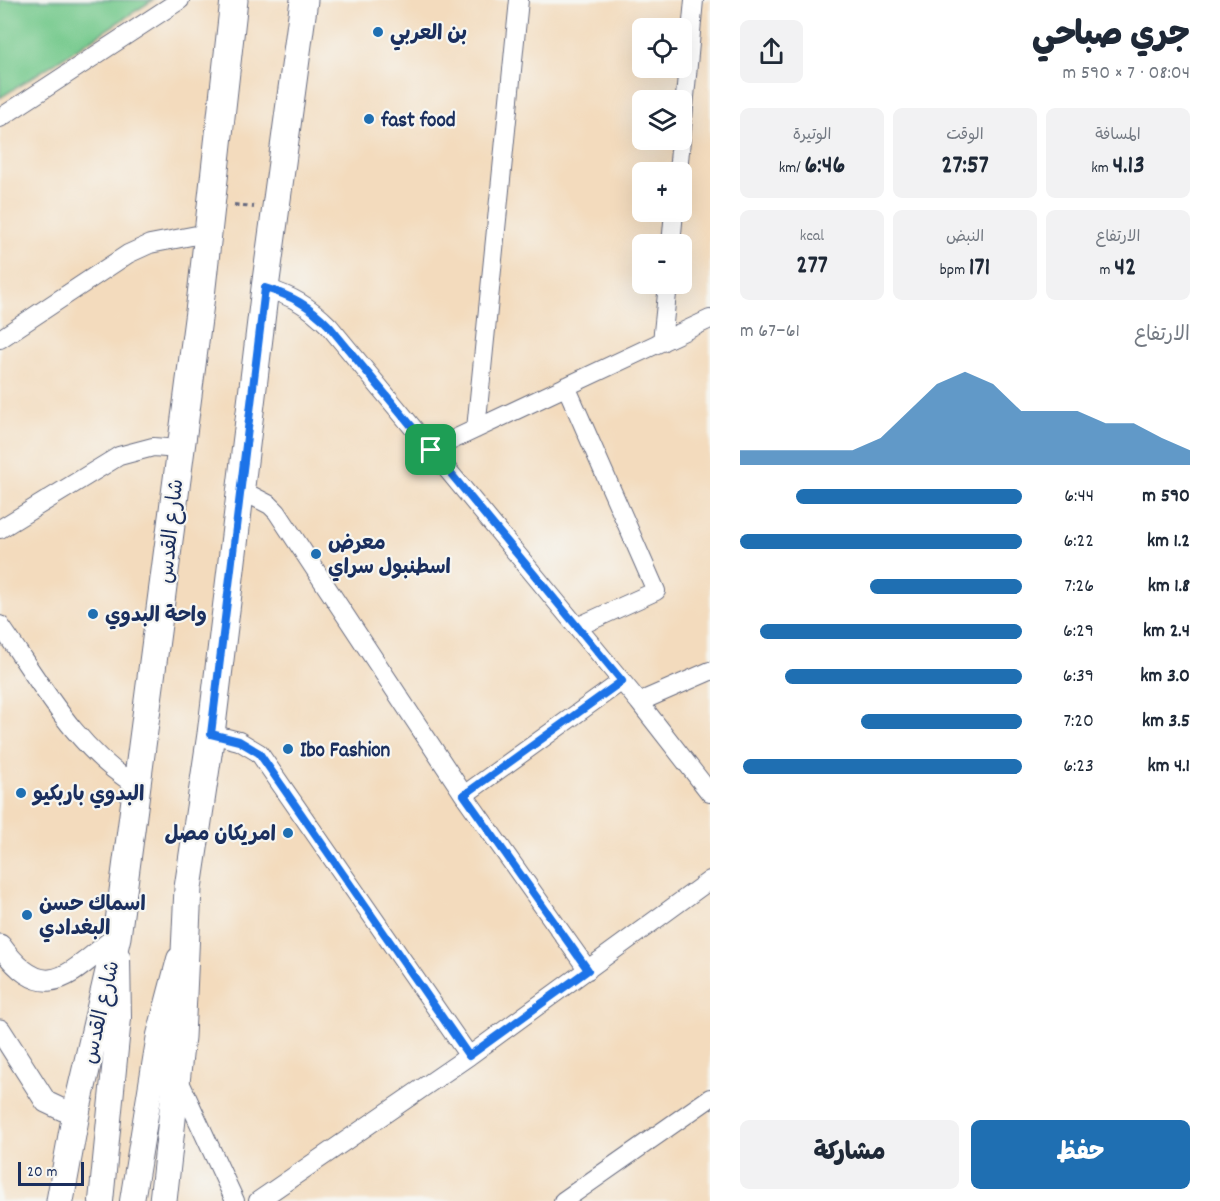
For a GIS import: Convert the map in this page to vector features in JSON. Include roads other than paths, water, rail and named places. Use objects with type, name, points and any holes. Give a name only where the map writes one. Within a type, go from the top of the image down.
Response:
[{"type":"main road","name":"شارع القدس","points":[[60,1201],[77,1108],[117,937],[165,580],[234,0]]},
{"type":"main road","points":[[163,1201],[178,1078],[183,1003],[183,947],[188,888],[211,734],[265,288],[304,0]]},
{"type":"main road","points":[[101,1201],[119,1018],[117,937]]},
{"type":"main road","points":[[132,1201],[159,1035],[183,947]]},
{"type":"street","points":[[0,118],[180,0]]},
{"type":"street","points":[[476,429],[519,0]]},
{"type":"street","points":[[679,162],[694,0]]},
{"type":"street","points":[[0,339],[128,254],[150,244],[207,233]]},
{"type":"street","points":[[265,288],[290,295],[309,305],[622,681],[710,794]]},
{"type":"street","points":[[662,342],[667,294]]},
{"type":"street","points":[[431,450],[710,319]]},
{"type":"street","points":[[566,386],[656,591],[577,627]]},
{"type":"street","points":[[0,529],[119,456],[153,447],[179,449]]},
{"type":"street","points":[[242,490],[270,505],[277,512],[464,795],[588,970]]},
{"type":"street","points":[[0,625],[74,729],[103,761],[136,785]]},
{"type":"street","points":[[639,702],[710,671]]},
{"type":"street","points":[[464,795],[622,681]]},
{"type":"street","points":[[211,734],[250,746],[264,759],[469,1056]]},
{"type":"street","points":[[258,1201],[469,1056],[710,880]]},
{"type":"street","points":[[0,945],[25,974],[33,978],[52,981],[63,978],[117,937]]},
{"type":"street","points":[[0,1030],[46,1102],[63,1110],[77,1108]]},
{"type":"street","points":[[178,1078],[235,1201]]},
{"type":"street","points":[[563,1201],[710,1098]]},
{"type":"place","name":"بن العربي","points":[[378,32]]},
{"type":"place","name":"fast food","points":[[369,119]]},
{"type":"place","name":"معرض اسطنبول سراي","points":[[316,554]]},
{"type":"place","name":"واحة البدوي","points":[[93,614]]},
{"type":"place","name":"Ibo Fashion","points":[[288,749]]},
{"type":"place","name":"البدوي باربكيو","points":[[21,793]]},
{"type":"place","name":"امريكان مصل","points":[[288,833]]},
{"type":"place","name":"اسماك حسن البغدادي","points":[[27,915]]}]
